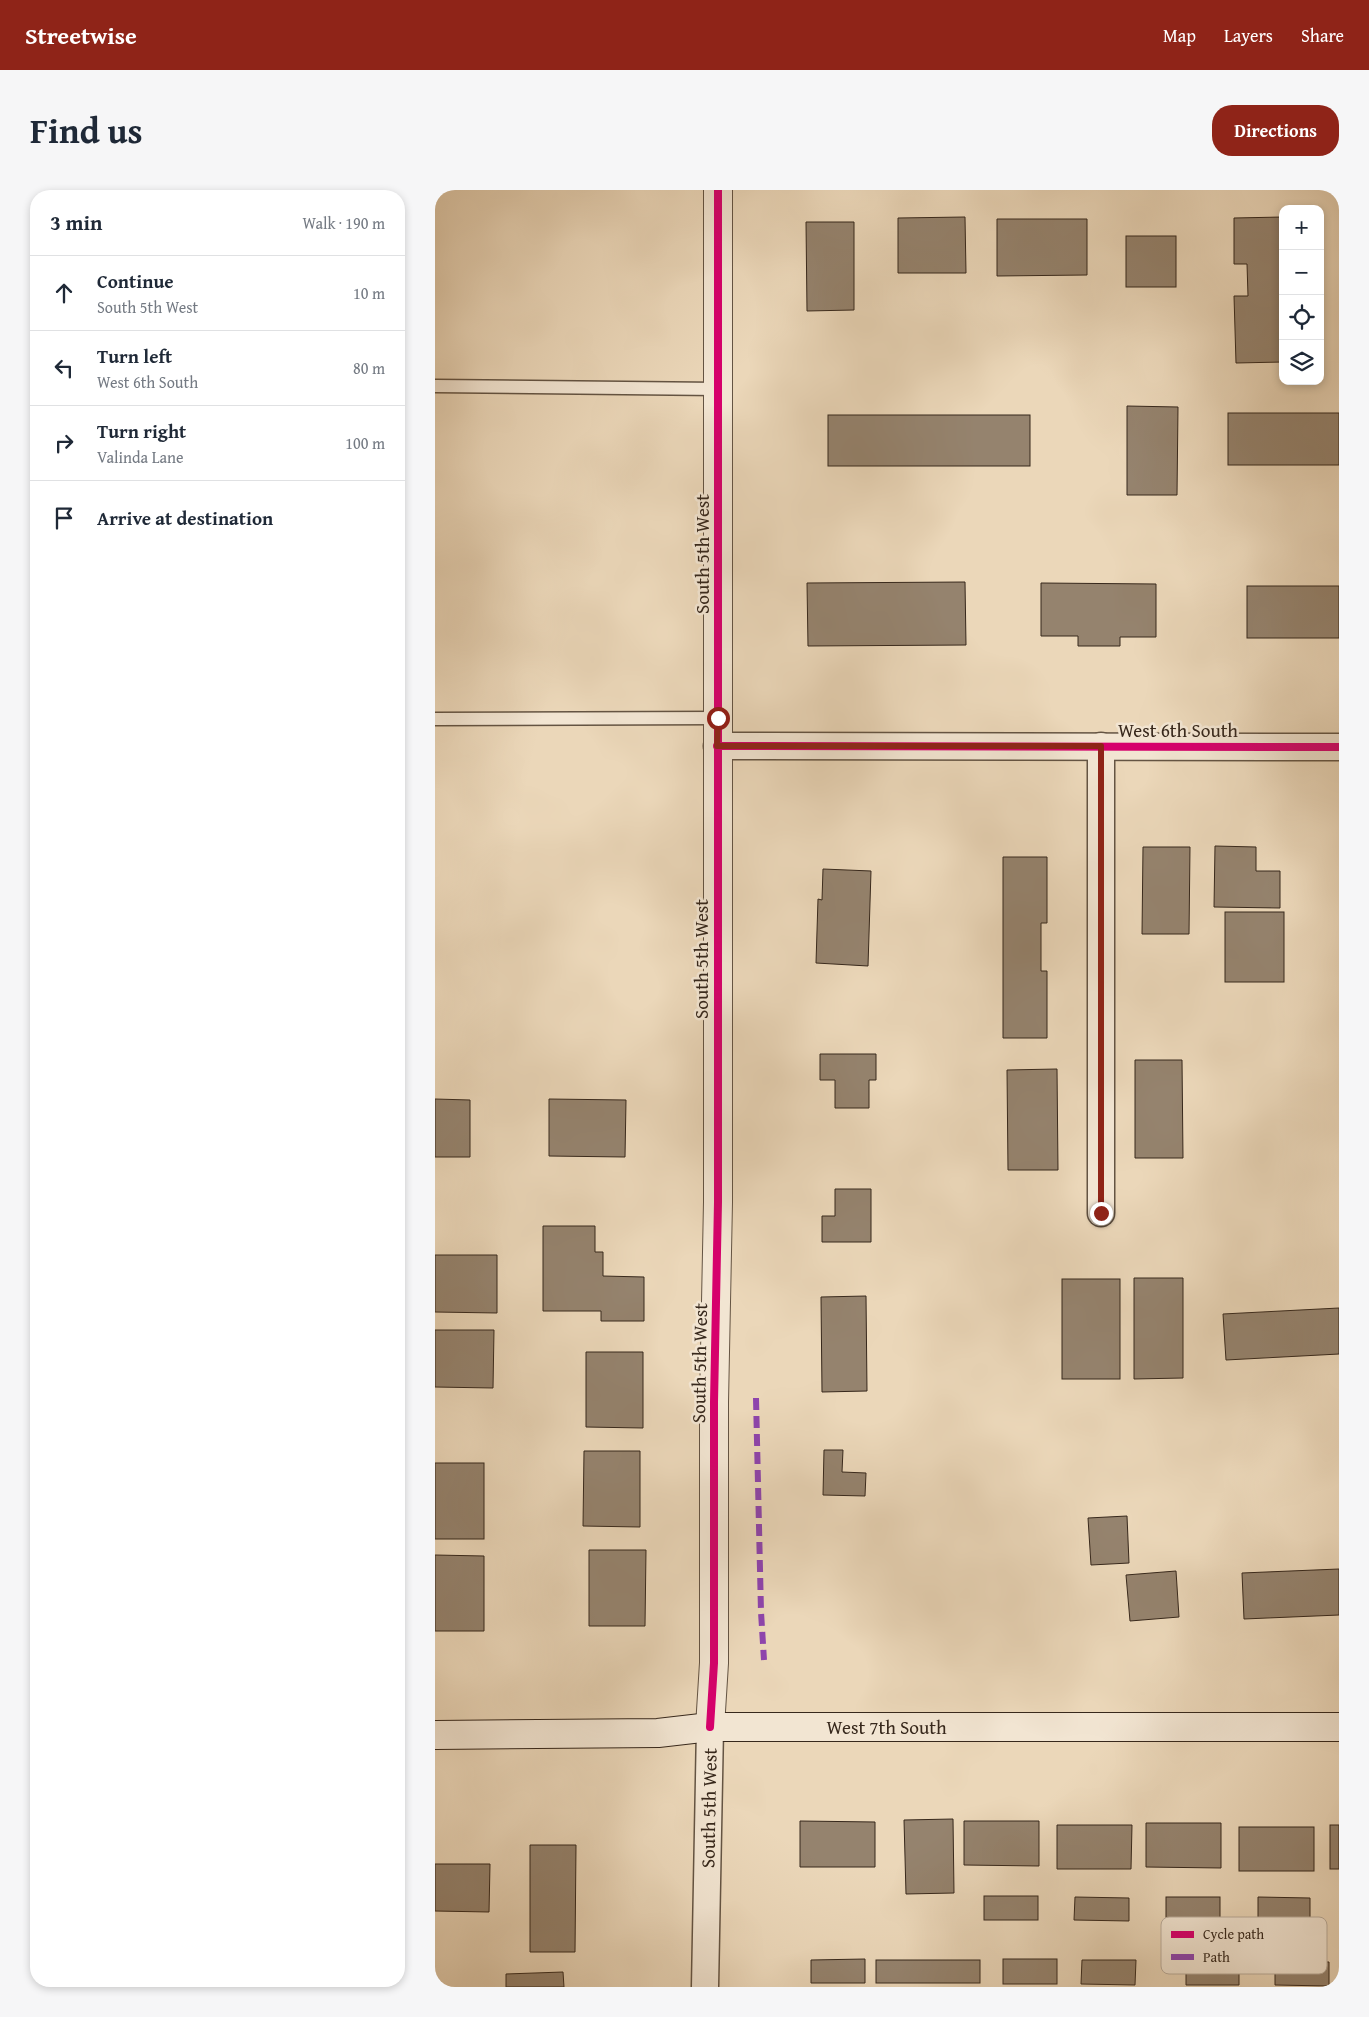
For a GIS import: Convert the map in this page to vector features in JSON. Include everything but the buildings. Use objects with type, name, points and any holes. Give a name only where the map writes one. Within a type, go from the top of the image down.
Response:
[{"type":"street","name":"South 5th West","points":[[705,1987],[709,1727],[715,1663],[715,1402],[718,1202],[718,190]]},
{"type":"street","name":"West 6th South","points":[[717,746],[1339,747]]},
{"type":"street","points":[[1101,746],[1101,1213]]},
{"type":"street","name":"West 7th South","points":[[435,1735],[657,1733],[709,1727],[1339,1727]]},
{"type":"lane","points":[[435,386],[718,389]]},
{"type":"lane","points":[[435,719],[718,718]]},
{"type":"marked path","points":[[756,1398],[761,1612],[764,1660]]},
{"type":"cycle path","points":[[710,1727],[714,1663],[714,1402],[718,1202],[718,190]]},
{"type":"cycle path","points":[[717,746],[1339,747]]},
{"type":"route","points":[[718,718],[717,746],[1101,746],[1101,1213]]}]
